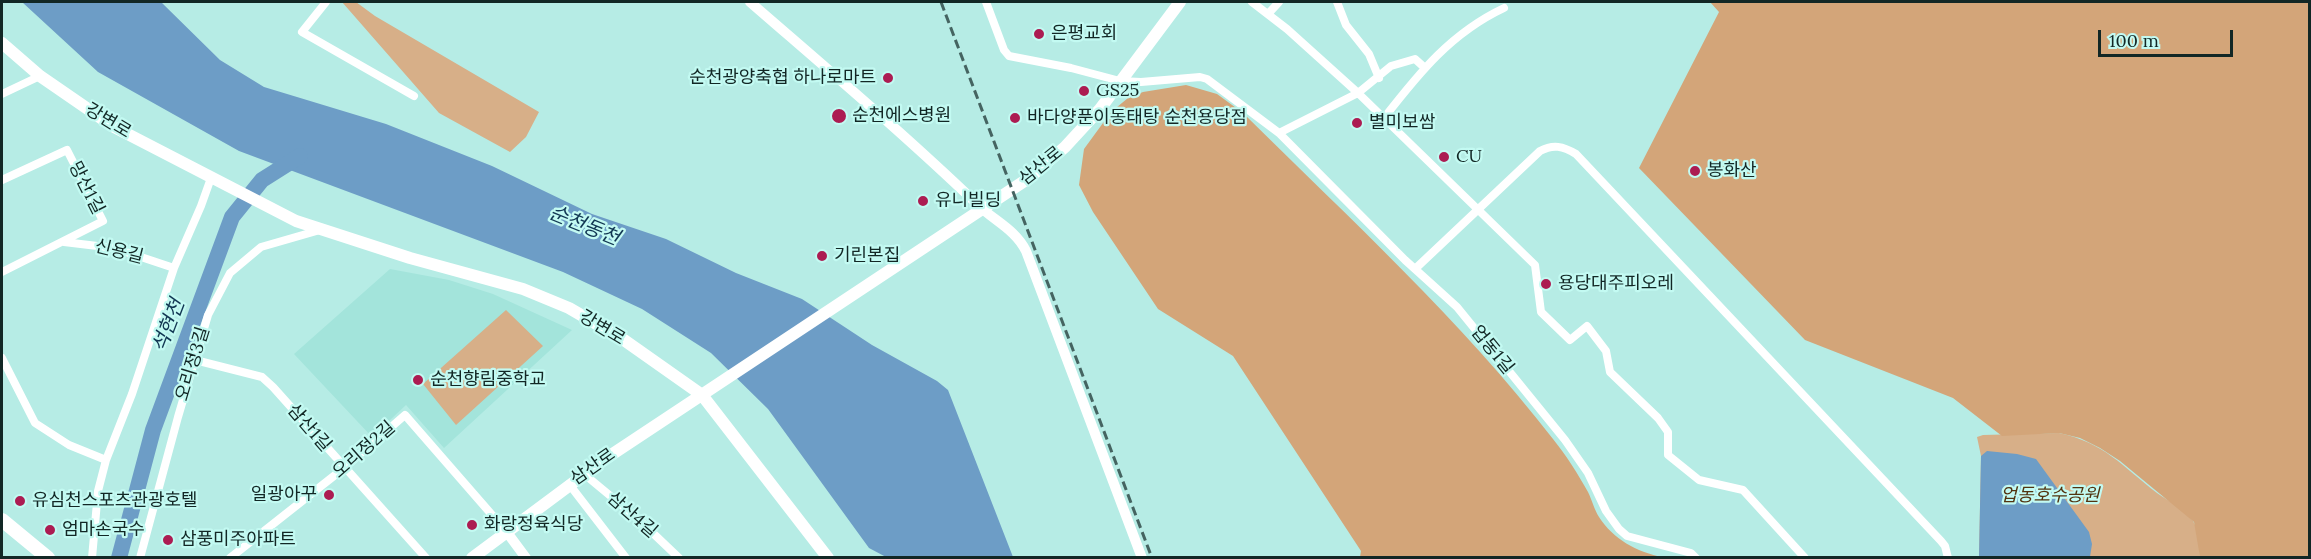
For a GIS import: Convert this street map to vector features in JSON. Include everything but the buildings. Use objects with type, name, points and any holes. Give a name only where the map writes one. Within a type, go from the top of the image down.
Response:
[{"type":"main road","name":"삼산로","points":[[472,558],[569,484],[1029,178],[1065,147],[1100,109],[1180,2]]},
{"type":"main road","name":"강변로","points":[[2,43],[40,76],[114,127],[296,221],[410,258],[523,289],[569,308],[654,360],[702,395],[828,558]]},
{"type":"main road","points":[[2,520],[48,558]]},
{"type":"street","points":[[326,2],[302,32],[414,96]]},
{"type":"street","points":[[750,2],[927,156],[982,209],[1012,231],[1026,251],[1142,558]]},
{"type":"street","name":"업동1길","points":[[986,2],[1004,50],[1009,56],[1071,68],[1120,81],[1142,82],[1200,77],[1207,79],[1279,133],[1415,269],[1457,307],[1565,440],[1588,473],[1606,511],[1619,529],[1627,536],[1691,553],[1696,558]]},
{"type":"street","points":[[1252,2],[1358,93],[1535,265],[1541,312],[1570,340],[1587,326],[1606,351],[1610,372],[1658,418],[1668,432],[1668,455],[1699,480],[1743,490],[1805,558]]},
{"type":"street","points":[[1268,14],[1279,2]]},
{"type":"street","points":[[1337,2],[1346,25],[1369,54],[1379,78]]},
{"type":"street","points":[[1384,118],[1425,68],[1458,35],[1481,19],[1504,8]]},
{"type":"street","points":[[1279,133],[1358,93],[1391,66],[1415,59],[1425,68]]},
{"type":"street","points":[[2,94],[40,76]]},
{"type":"street","points":[[1415,269],[1540,151],[1549,146],[1566,148],[1576,154],[1941,541],[1948,558]]},
{"type":"street","name":"망산1길","points":[[2,180],[67,150],[103,221],[2,272]]},
{"type":"street","points":[[92,558],[98,491],[106,460],[129,403],[174,268],[211,178]]},
{"type":"street","name":"오리정3길","points":[[140,558],[208,315],[230,273],[261,247],[320,230]]},
{"type":"street","name":"신용길","points":[[63,242],[114,248],[174,268]]},
{"type":"street","points":[[2,358],[35,423],[69,445],[106,460]]},
{"type":"street","name":"삼산1길","points":[[195,360],[262,377],[426,558]]},
{"type":"street","name":"오리정2길","points":[[230,558],[344,468],[405,415],[506,531]]},
{"type":"street","name":"삼산4길","points":[[584,474],[637,518],[679,558]]},
{"type":"street","points":[[569,484],[626,558]]},
{"type":"street","points":[[506,531],[526,558]]},
{"type":"shaded area","points":[[1710,2],[2309,2],[2309,557],[2200,557],[2194,522],[2120,461],[2100,448],[2080,438],[2059,433],[2002,436],[1953,398],[1805,340],[1639,168],[1719,12]]},
{"type":"shaded area","points":[[1186,85],[1217,94],[1243,113],[1364,231],[1443,312],[1518,395],[1567,458],[1588,492],[1597,514],[1611,532],[1644,552],[1662,557],[1360,557],[1361,551],[1233,356],[1158,309],[1093,212],[1079,185],[1084,149],[1111,112],[1128,98],[1143,92]]},
{"type":"shaded area","name":"순천향림중학교","points":[[390,269],[449,280],[493,294],[572,330],[444,448],[406,405],[372,437],[294,354]]},
{"type":"green space","points":[[342,2],[356,2],[375,16],[539,112],[526,137],[510,152],[439,113]]},
{"type":"green space","points":[[506,310],[543,346],[456,425],[423,384]]},
{"type":"green space","name":"업동호수공원","points":[[2059,433],[2075,437],[2101,449],[2186,513],[2197,529],[2200,557],[1979,557],[1981,456],[1977,437]]},
{"type":"water","name":"순천동천","points":[[22,2],[161,2],[220,60],[264,87],[386,124],[492,166],[592,214],[666,239],[736,273],[802,299],[872,345],[937,381],[948,390],[1013,557],[886,557],[869,548],[768,409],[711,353],[642,309],[563,272],[239,151],[98,72]]},
{"type":"water","points":[[1987,451],[2017,454],[2036,459],[2089,532],[2092,544],[2090,557],[1979,557],[1981,456]]},
{"type":"waterway","name":"석현천","points":[[119,558],[153,430],[232,217],[262,180],[300,156]]},
{"type":"railway","points":[[941,2],[1152,558]]},
{"type":"place","name":"은평교회","points":[[1039,34]]},
{"type":"place","name":"순천광양축협 하나로마트","points":[[888,78]]},
{"type":"place","name":"GS25","points":[[1084,91]]},
{"type":"place","name":"순천에스병원","points":[[839,116]]},
{"type":"place","name":"바다양푼이동태탕 순천용당점","points":[[1015,118]]},
{"type":"place","name":"별미보쌈","points":[[1357,123]]},
{"type":"place","name":"CU","points":[[1444,157]]},
{"type":"place","name":"봉화산","points":[[1695,171]]},
{"type":"place","name":"유니빌딩","points":[[923,201]]},
{"type":"place","name":"기린본집","points":[[822,256]]},
{"type":"place","name":"용당대주피오레","points":[[1546,284]]},
{"type":"place","name":"순천향림중학교","points":[[418,380]]},
{"type":"place","name":"일광아꾸","points":[[329,495]]},
{"type":"place","name":"유심천스포츠관광호텔","points":[[20,501]]},
{"type":"place","name":"화랑정육식당","points":[[472,525]]},
{"type":"place","name":"엄마손국수","points":[[50,530]]},
{"type":"place","name":"삼풍미주아파트","points":[[168,540]]}]
